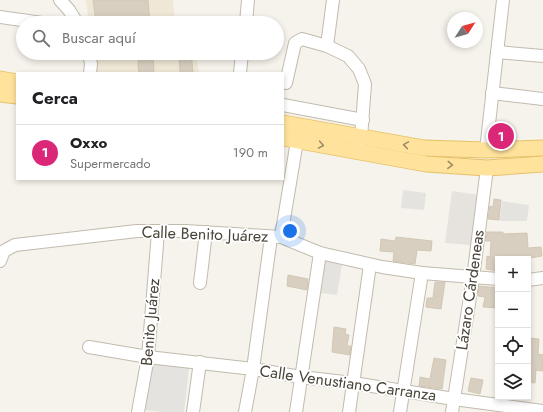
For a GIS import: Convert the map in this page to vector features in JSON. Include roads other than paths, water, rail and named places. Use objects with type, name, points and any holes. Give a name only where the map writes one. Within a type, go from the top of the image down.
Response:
[{"type":"main road","points":[[0,79],[16,82]]},
{"type":"main road","points":[[0,94],[16,96]]},
{"type":"main road","points":[[284,123],[299,125],[359,145],[426,164],[487,168],[543,164]]},
{"type":"main road","points":[[290,140],[359,145],[486,150],[543,148]]},
{"type":"street","points":[[60,0],[73,16]]},
{"type":"street","points":[[247,16],[248,0]]},
{"type":"street","points":[[327,46],[333,0]]},
{"type":"street","points":[[486,150],[503,0]]},
{"type":"street","points":[[0,17],[16,19]]},
{"type":"street","points":[[286,83],[295,43],[302,39],[327,46],[348,56],[359,68],[365,84],[363,120],[359,145]]},
{"type":"street","points":[[497,52],[543,56]]},
{"type":"street","points":[[90,60],[90,72]]},
{"type":"street","points":[[240,72],[241,60]]},
{"type":"street","points":[[492,93],[543,99]]},
{"type":"street","points":[[284,105],[363,120]]},
{"type":"street","points":[[244,412],[276,237],[290,140]]},
{"type":"street","name":"Lázaro Cárdeneas","points":[[452,412],[473,278],[487,168]]},
{"type":"street","name":"Calle Benito Juárez","points":[[2,256],[15,245],[137,231],[206,232],[276,237],[320,253],[370,265],[422,273],[495,279]]},
{"type":"street","name":"Benito Juárez","points":[[138,412],[148,357],[158,232]]},
{"type":"street","points":[[200,283],[206,232]]},
{"type":"street","points":[[296,412],[320,253]]},
{"type":"street","points":[[349,412],[370,265]]},
{"type":"street","points":[[400,412],[422,273]]},
{"type":"street","points":[[531,280],[543,278]]},
{"type":"street","name":"Calle Venustiano Carranza","points":[[89,347],[148,357],[200,362],[301,377],[353,382],[454,400],[505,405],[543,411]]},
{"type":"street","points":[[193,412],[200,362]]},
{"type":"place","name":"Oxxo","points":[[501,136]]}]
